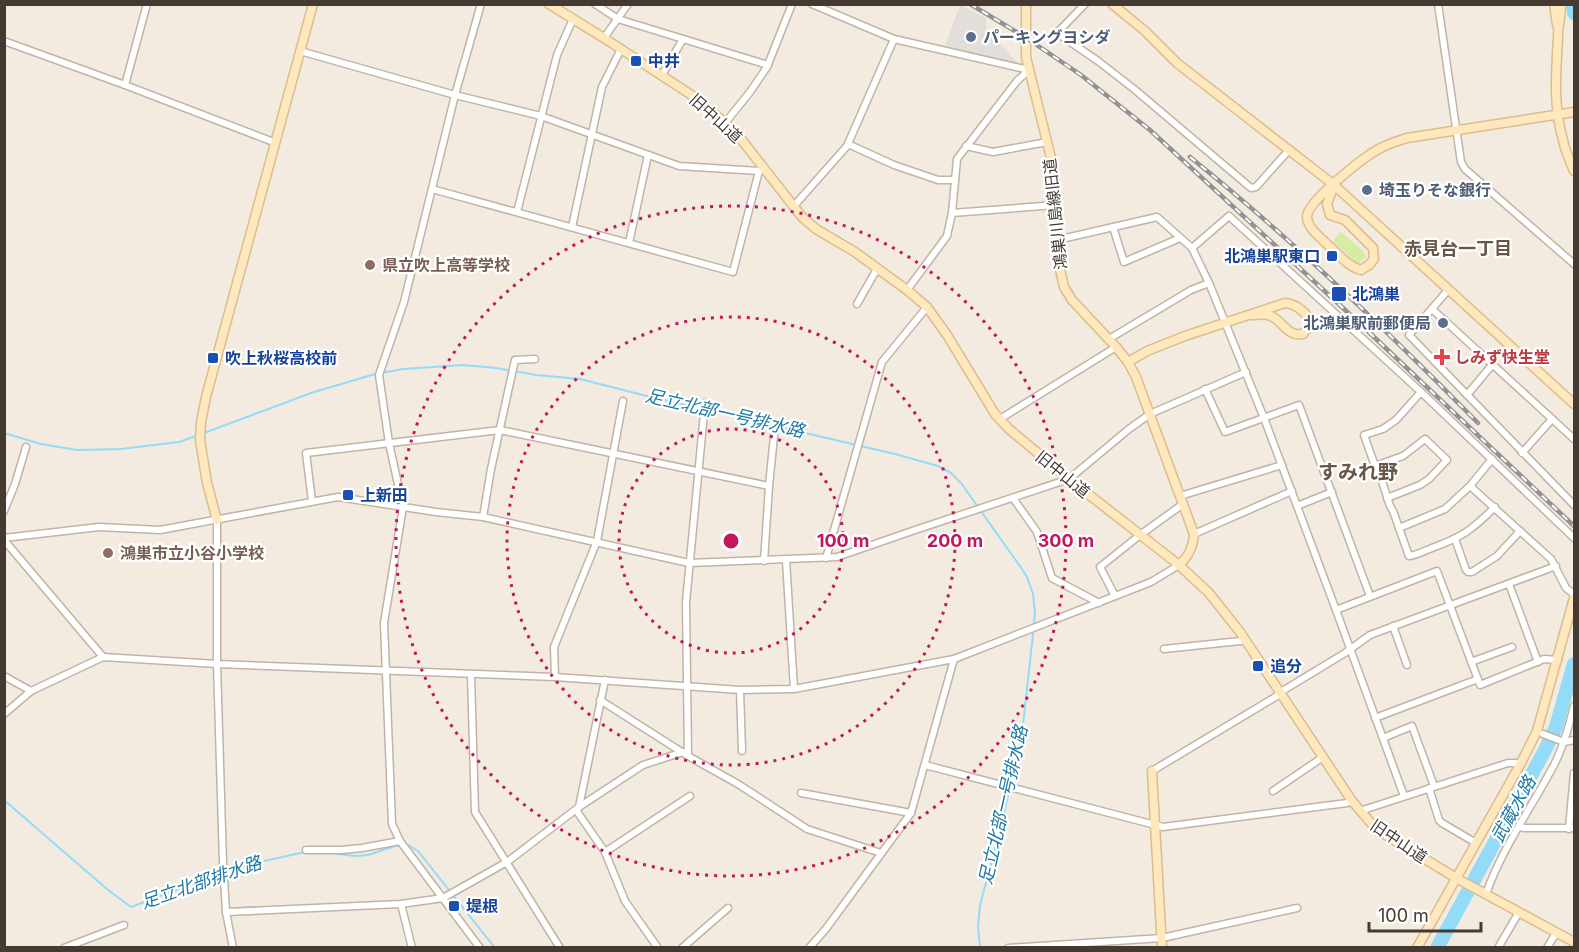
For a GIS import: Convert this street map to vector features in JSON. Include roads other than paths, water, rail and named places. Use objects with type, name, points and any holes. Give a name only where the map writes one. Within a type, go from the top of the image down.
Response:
[{"type":"street","points":[[125,85],[147,4]]},
{"type":"street","points":[[233,948],[226,912],[223,863],[217,520],[207,483],[200,440],[201,422],[313,4]]},
{"type":"street","points":[[480,948],[400,841],[392,824],[384,617],[403,507],[389,443],[379,375],[404,302],[455,95],[481,4]]},
{"type":"street","points":[[595,4],[618,19],[768,65]]},
{"type":"street","points":[[604,38],[628,4]]},
{"type":"street","points":[[725,123],[768,65],[792,4]]},
{"type":"street","points":[[812,4],[894,39],[1029,70]]},
{"type":"street","name":"鴻巣川島線旧道","points":[[1026,4],[1026,57],[1054,178],[1057,256],[1064,287],[1072,300],[1116,347],[1136,377],[1194,534]]},
{"type":"street","points":[[1085,4],[1057,33],[1134,89],[1251,188],[1256,187],[1289,150]]},
{"type":"street","points":[[1112,4],[1145,31],[1172,58],[1334,184],[1575,404]]},
{"type":"street","points":[[1438,4],[1461,162],[1465,168],[1575,264]]},
{"type":"street","points":[[1554,4],[1558,34]]},
{"type":"street","points":[[1562,4],[1555,91],[1561,114],[1563,143],[1575,171]]},
{"type":"street","name":"旧中山道","points":[[549,5],[693,96],[741,139],[761,170],[802,217],[816,229],[855,252],[927,307],[947,335],[995,414],[1009,429],[1179,565],[1209,593],[1245,640],[1352,801],[1376,829],[1458,879],[1575,942]]},
{"type":"street","points":[[517,212],[557,55],[573,19]]},
{"type":"street","points":[[662,75],[683,39]]},
{"type":"street","points":[[794,207],[848,144],[894,39]]},
{"type":"street","points":[[4,41],[276,143]]},
{"type":"street","points":[[572,227],[602,87],[621,49]]},
{"type":"street","points":[[300,51],[455,95],[541,116],[679,166],[761,170],[733,272],[432,189]]},
{"type":"street","points":[[907,290],[947,236],[952,213],[957,159],[1017,81],[1029,70]]},
{"type":"street","points":[[1334,184],[1327,204],[1330,214],[1345,220],[1373,248],[1374,259],[1361,270],[1353,267],[1315,232],[1308,221],[1307,212],[1326,190],[1365,157],[1384,146],[1407,138],[1575,112]]},
{"type":"street","points":[[966,146],[993,152],[1047,142]]},
{"type":"street","points":[[848,144],[894,165],[938,180],[955,180]]},
{"type":"street","points":[[629,243],[648,155]]},
{"type":"street","points":[[952,213],[1056,205]]},
{"type":"street","points":[[1192,248],[1229,216],[1421,392],[1575,538]]},
{"type":"street","points":[[1057,240],[1157,217],[1192,248],[1209,283],[1264,418],[1404,796]]},
{"type":"street","points":[[1113,227],[1124,262],[1180,238]]},
{"type":"street","points":[[857,304],[877,269]]},
{"type":"street","points":[[1109,339],[1191,290],[1209,283]]},
{"type":"street","points":[[1449,289],[1409,334],[1522,453],[1575,505]]},
{"type":"street","points":[[1128,362],[1166,343],[1281,304],[1288,303],[1296,306],[1308,316],[1310,325],[1303,334],[1295,335],[1272,316],[1251,315]]},
{"type":"street","points":[[826,558],[882,362],[927,307]]},
{"type":"street","points":[[1432,309],[1575,439]]},
{"type":"street","points":[[1000,419],[1116,347]]},
{"type":"street","points":[[483,517],[515,360],[535,359]]},
{"type":"street","points":[[1467,395],[1492,365]]},
{"type":"street","points":[[4,539],[99,527],[160,530],[338,496],[483,517],[689,562],[837,558],[1069,479],[1150,414],[1245,372]]},
{"type":"street","points":[[1205,389],[1226,432],[1299,405],[1370,596]]},
{"type":"street","points":[[1421,392],[1396,420],[1383,429],[1364,435],[1375,466],[1382,478],[1387,498],[1409,556],[1455,539],[1476,526],[1495,507]]},
{"type":"street","points":[[555,677],[554,646],[597,541],[623,401]]},
{"type":"street","points":[[685,754],[686,602],[705,403]]},
{"type":"street","points":[[1522,453],[1552,419]]},
{"type":"street","points":[[312,501],[306,453],[500,430],[769,486]]},
{"type":"street","points":[[764,561],[774,436]]},
{"type":"street","points":[[1375,466],[1403,456],[1425,439],[1447,460],[1429,479],[1387,498]]},
{"type":"street","points":[[4,511],[26,447]]},
{"type":"street","points":[[1399,528],[1442,512],[1470,486],[1492,459]]},
{"type":"street","points":[[1116,596],[1100,567],[1181,500],[1282,465]]},
{"type":"street","points":[[1417,948],[1540,732],[1575,596],[1566,588],[1551,559],[1470,486]]},
{"type":"street","points":[[4,714],[31,692],[102,657],[218,664],[555,677],[740,690],[794,689],[954,659],[1100,603],[1151,582],[1179,565],[1191,550],[1194,534],[1292,491]]},
{"type":"street","points":[[1298,506],[1332,492]]},
{"type":"street","points":[[1013,498],[1037,532],[1052,578],[1100,603]]},
{"type":"street","points":[[1455,539],[1466,570],[1472,572],[1497,556],[1520,531]]},
{"type":"street","points":[[4,539],[102,657]]},
{"type":"street","points":[[786,560],[794,689]]},
{"type":"street","points":[[1162,948],[1152,771],[1280,693],[1370,634],[1556,566]]},
{"type":"street","points":[[1336,610],[1437,571],[1480,685],[1544,659],[1558,660]]},
{"type":"street","points":[[1509,584],[1538,662]]},
{"type":"street","points":[[1393,626],[1407,665]]},
{"type":"street","points":[[1164,649],[1245,640]]},
{"type":"street","points":[[1471,662],[1512,647]]},
{"type":"street","points":[[809,948],[825,930],[911,813],[954,659]]},
{"type":"street","points":[[471,675],[475,812],[560,948]]},
{"type":"street","points":[[4,676],[31,692]]},
{"type":"street","points":[[1375,718],[1478,679]]},
{"type":"street","points":[[605,680],[578,808],[605,852],[626,901],[658,948]]},
{"type":"street","points":[[740,690],[742,750]]},
{"type":"street","points":[[600,700],[807,829],[881,852]]},
{"type":"street","points":[[1483,892],[1556,762],[1575,706]]},
{"type":"street","points":[[1383,738],[1412,726],[1439,820],[1442,824],[1476,843]]},
{"type":"street","points":[[1540,732],[1562,741],[1575,740]]},
{"type":"street","points":[[226,912],[401,904],[443,898],[507,862],[578,808],[643,765],[685,754]]},
{"type":"street","points":[[1273,791],[1323,757]]},
{"type":"street","points":[[1360,811],[1508,763],[1521,763]]},
{"type":"street","points":[[925,765],[1162,827],[1352,801]]},
{"type":"street","points":[[1520,827],[1572,828],[1575,773]]},
{"type":"street","points":[[801,793],[911,813]]},
{"type":"street","points":[[605,852],[690,796]]},
{"type":"street","points":[[306,850],[362,848],[400,841]]},
{"type":"street","points":[[401,904],[412,948]]},
{"type":"street","points":[[682,948],[728,908]]},
{"type":"street","points":[[1008,948],[1162,938],[1297,908]]},
{"type":"street","points":[[1498,948],[1519,912]]},
{"type":"street","points":[[64,948],[124,926]]},
{"type":"street","points":[[1546,948],[1556,933]]},
{"type":"waterway","name":"武蔵水路","points":[[1573,4],[1574,13]]},
{"type":"waterway","name":"足立北部一号排水路","points":[[204,433],[311,393],[375,374],[403,369],[463,365],[580,379],[895,454],[938,466],[951,473],[961,483],[1027,577],[1033,594],[1035,613],[1022,734],[980,905],[978,927],[980,948]]},
{"type":"waterway","name":"足立北部一号排水路","points":[[4,433],[41,444],[77,450],[121,449],[179,442],[199,435]]},
{"type":"waterway","name":"武蔵水路","points":[[1437,948],[1545,750],[1556,727],[1574,664]]},
{"type":"waterway","name":"足立北部排水路","points":[[4,800],[108,890],[131,907],[237,867],[305,852]]},
{"type":"waterway","name":"足立北部排水路","points":[[331,853],[368,855],[395,846],[408,845],[418,851],[495,948]]},
{"type":"railway","points":[[970,4],[1025,37],[1081,75],[1150,130],[1574,526]]},
{"type":"railway","points":[[1190,157],[1338,286],[1478,423]]},
{"type":"place","name":"パーキングヨシダ","points":[[971,37]]},
{"type":"place","name":"中井","points":[[636,61]]},
{"type":"place","name":"埼玉りそな銀行","points":[[1367,190]]},
{"type":"place","name":"北鴻巣駅東口","points":[[1332,256]]},
{"type":"place","name":"県立吹上高等学校","points":[[370,265]]},
{"type":"place","name":"北鴻巣","points":[[1339,294]]},
{"type":"place","name":"北鴻巣駅前郵便局","points":[[1443,323]]},
{"type":"place","name":"しみず快生堂","points":[[1442,357]]},
{"type":"place","name":"吹上秋桜高校前","points":[[213,358]]},
{"type":"place","name":"上新田","points":[[348,495]]},
{"type":"place","name":"鴻巣市立小谷小学校","points":[[108,553]]},
{"type":"place","name":"追分","points":[[1258,666]]},
{"type":"place","name":"堤根","points":[[454,906]]},
{"type":"district","name":"赤見台一丁目","points":[[1458,248]]},
{"type":"district","name":"すみれ野","points":[[1358,472]]}]
